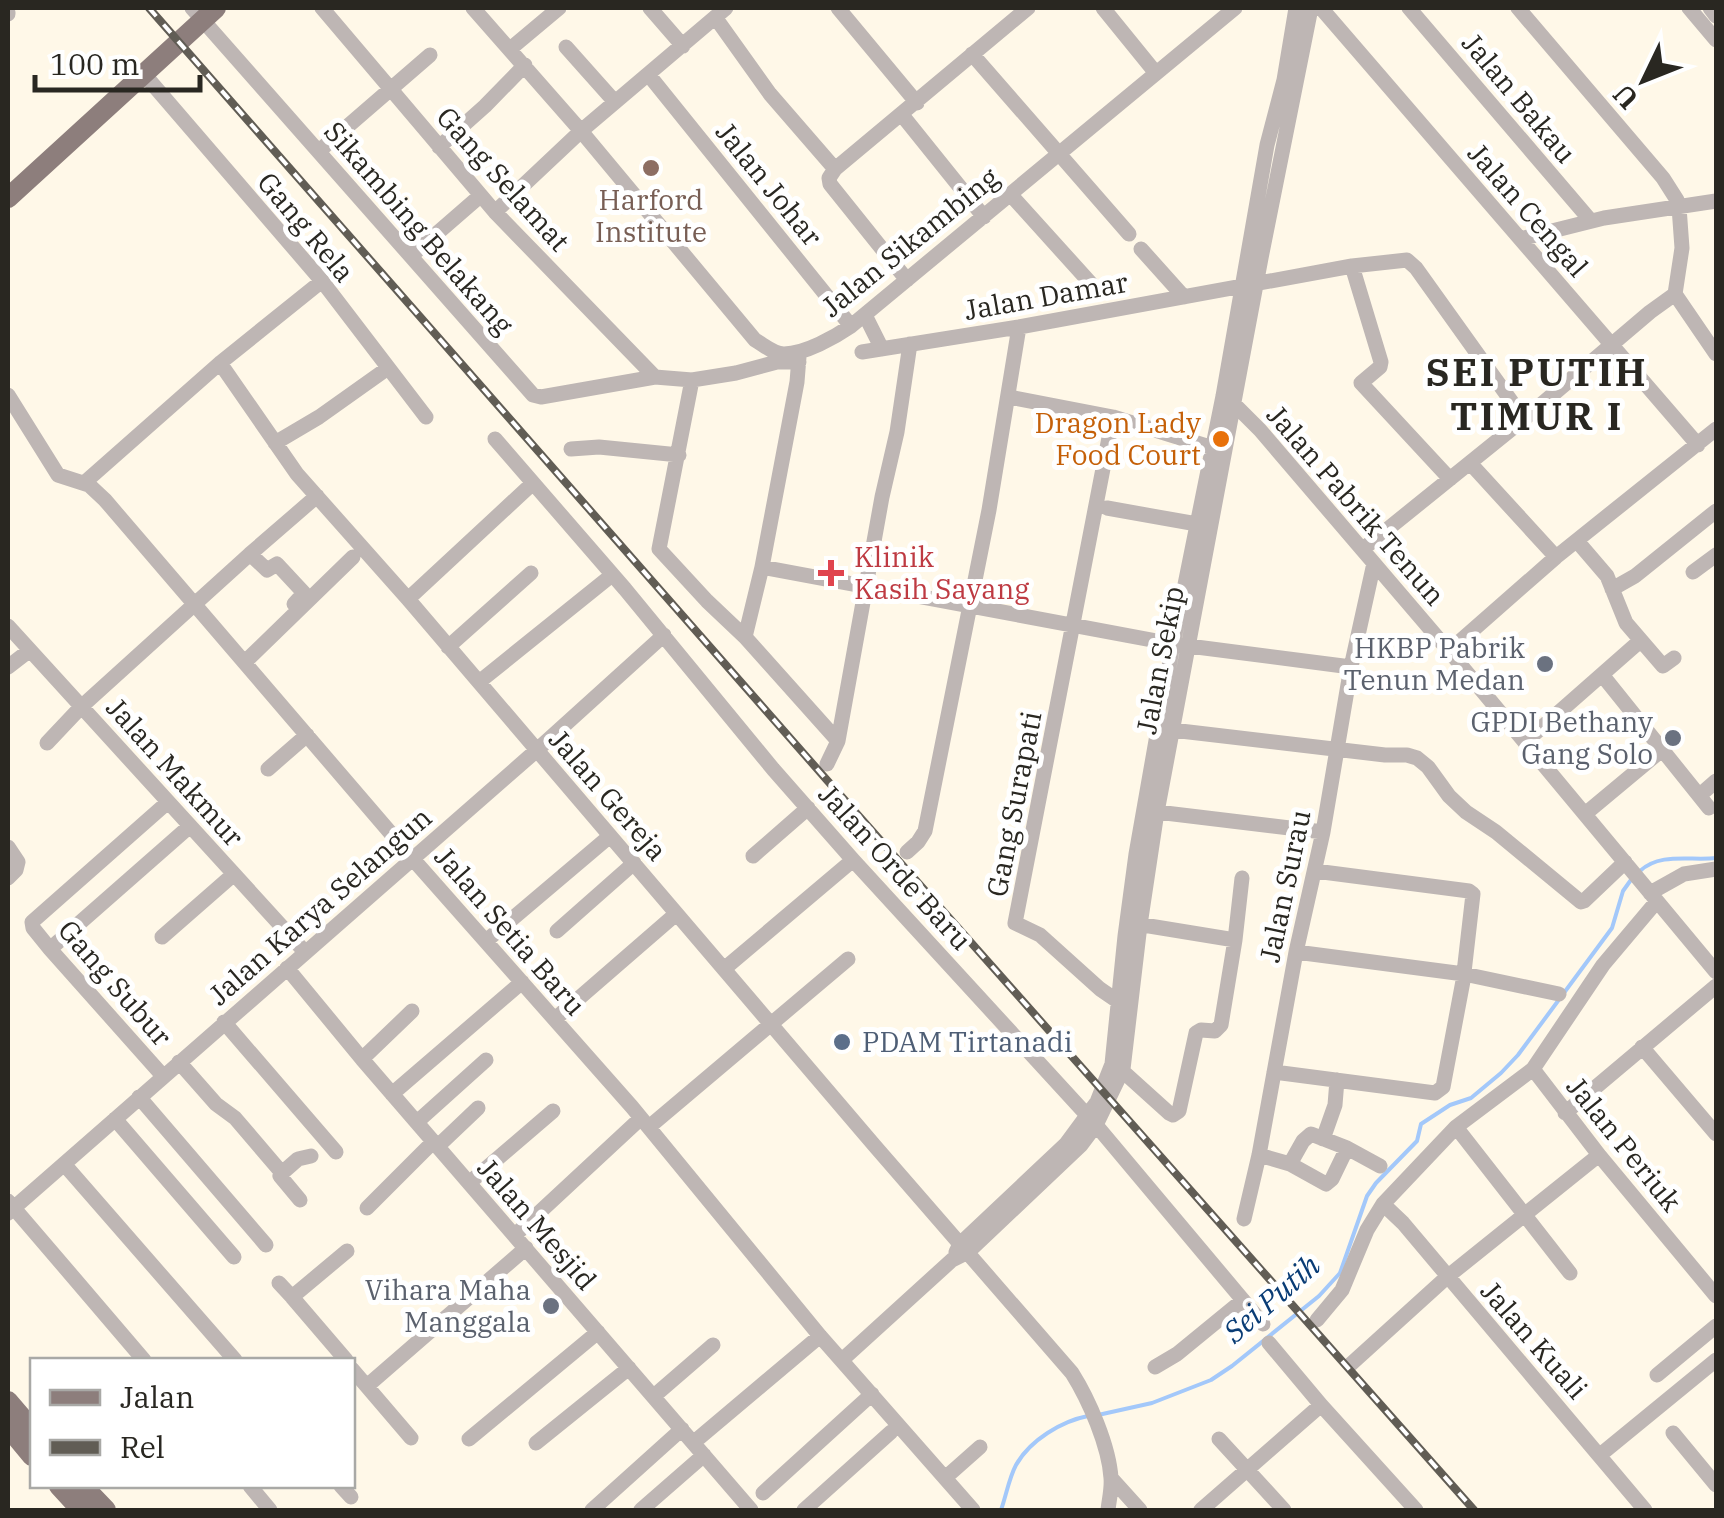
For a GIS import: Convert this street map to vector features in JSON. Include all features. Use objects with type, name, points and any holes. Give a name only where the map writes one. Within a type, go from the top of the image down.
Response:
[{"type":"main road","points":[[8,198],[204,11]]},
{"type":"main road","points":[[8,1401],[30,1427]]},
{"type":"main road","points":[[8,1427],[30,1454]]},
{"type":"main road","points":[[61,1488],[81,1510]]},
{"type":"main road","points":[[85,1488],[106,1510]]},
{"type":"street","name":"Gang Selamat","points":[[322,8],[480,196],[655,377]]},
{"type":"street","points":[[474,8],[755,340],[782,354],[799,356],[762,567],[745,637]]},
{"type":"street","points":[[510,50],[559,8]]},
{"type":"street","points":[[650,8],[683,46]]},
{"type":"street","points":[[838,8],[916,102]]},
{"type":"street","points":[[1104,8],[1155,72]]},
{"type":"street","name":"Jalan Sikambing","points":[[529,391],[542,397],[655,377],[692,380],[799,356],[825,342],[858,321],[1235,8]]},
{"type":"street","name":"Jalan Sekip","points":[[842,1360],[1081,1144],[1118,1066],[1136,854],[1229,400],[1296,8]]},
{"type":"street","name":"Jalan Sekip","points":[[1275,147],[1311,8]]},
{"type":"street","name":"Jalan Cengal","points":[[1321,8],[1698,445]]},
{"type":"street","name":"Jalan Bakau","points":[[1409,8],[1591,221]]},
{"type":"street","points":[[1518,8],[1663,178],[1677,200],[1682,248],[1676,294],[1716,354]]},
{"type":"street","points":[[1689,8],[1716,40]]},
{"type":"street","points":[[1710,8],[1716,16]]},
{"type":"street","name":"Sikambing Belakang","points":[[204,11],[319,151],[529,391]]},
{"type":"street","points":[[907,280],[828,178],[1016,11]]},
{"type":"street","points":[[495,212],[581,131],[721,12],[770,94],[834,170]]},
{"type":"street","points":[[566,47],[615,102]]},
{"type":"street","points":[[319,151],[430,54]]},
{"type":"street","points":[[972,54],[1128,234]]},
{"type":"street","points":[[438,146],[525,66]]},
{"type":"street","name":"Gang Rela","points":[[143,73],[322,282],[426,417]]},
{"type":"street","name":"Jalan Johar","points":[[648,74],[858,321]]},
{"type":"street","points":[[902,114],[984,217]]},
{"type":"street","points":[[1010,194],[1094,287]]},
{"type":"street","points":[[411,256],[480,196]]},
{"type":"street","points":[[1520,239],[1636,212],[1716,202]]},
{"type":"street","points":[[1141,249],[1184,297]]},
{"type":"street","name":"Jalan Damar","points":[[862,352],[1352,266],[1407,260],[1524,419]]},
{"type":"street","points":[[1352,266],[1381,362],[1362,383],[1450,479]]},
{"type":"street","points":[[84,483],[220,363],[322,282]]},
{"type":"street","points":[[1363,549],[1676,294]]},
{"type":"street","points":[[858,321],[882,349]]},
{"type":"street","points":[[907,852],[925,832],[970,607],[1019,327]]},
{"type":"street","points":[[827,764],[838,741],[910,344]]},
{"type":"street","name":"Jalan Gereja","points":[[220,363],[275,444],[317,496],[1072,1373],[1090,1405],[1112,1479]]},
{"type":"street","points":[[275,444],[388,368]]},
{"type":"street","points":[[692,380],[659,548],[838,741]]},
{"type":"street","name":"Jalan Setia Baru","points":[[8,395],[59,477],[84,483],[105,500],[645,1122],[820,1336],[973,1510]]},
{"type":"street","points":[[1009,397],[1114,417],[1213,448]]},
{"type":"street","name":"Jalan Sekip","points":[[1118,1066],[1119,1002],[1172,730],[1197,524],[1213,448],[1229,400]]},
{"type":"street","name":"Jalan Pabrik Tenun","points":[[1229,400],[1450,651],[1716,972]]},
{"type":"street","points":[[1075,626],[1114,417]]},
{"type":"street","points":[[1450,651],[1556,557],[1716,428]]},
{"type":"street","name":"Jalan Orde Baru","points":[[495,438],[853,860],[1092,1121],[1263,1324]]},
{"type":"street","points":[[571,449],[599,447],[679,455]]},
{"type":"street","points":[[1470,463],[1556,557]]},
{"type":"street","points":[[408,599],[532,483]]},
{"type":"street","points":[[46,743],[81,707],[317,496]]},
{"type":"street","points":[[1106,508],[1197,524]]},
{"type":"street","points":[[1612,589],[1635,576],[1716,511]]},
{"type":"street","points":[[1577,541],[1607,576],[1620,613],[1640,641],[1663,666],[1674,658]]},
{"type":"street","points":[[250,554],[267,570],[277,564],[304,593],[294,604],[297,611]]},
{"type":"street","points":[[1693,572],[1716,555]]},
{"type":"street","points":[[245,662],[353,557]]},
{"type":"street","name":"Jalan Surau","points":[[1244,1219],[1374,563]]},
{"type":"street","points":[[762,567],[1180,645],[1352,667]]},
{"type":"street","points":[[448,646],[531,573]]},
{"type":"street","points":[[480,682],[612,575]]},
{"type":"street","name":"Jalan Makmur","points":[[8,626],[305,952]]},
{"type":"street","name":"Gang Surapati","points":[[1075,626],[1015,923],[1040,934],[1100,990],[1119,1002]]},
{"type":"street","name":"Jalan Karya Selangun","points":[[9,1207],[64,1164],[664,635]]},
{"type":"street","points":[[1525,742],[1640,641]]},
{"type":"street","points":[[8,668],[30,650]]},
{"type":"street","points":[[1603,676],[1705,802],[1716,780]]},
{"type":"street","points":[[1172,730],[1417,758],[1466,812],[1581,902],[1628,867]]},
{"type":"street","points":[[268,769],[307,735]]},
{"type":"street","points":[[1584,814],[1663,749]]},
{"type":"street","name":"Gang Subur","points":[[163,1076],[50,949],[32,922],[168,802]]},
{"type":"street","points":[[753,856],[808,808]]},
{"type":"street","points":[[1157,812],[1323,832]]},
{"type":"street","points":[[50,949],[190,826]]},
{"type":"street","points":[[486,941],[610,836]]},
{"type":"street","points":[[8,847],[18,862],[8,878]]},
{"type":"street","points":[[724,969],[853,860]]},
{"type":"street","points":[[557,930],[634,864]]},
{"type":"street","points":[[1317,1320],[1342,1290],[1384,1204],[1456,1127],[1532,1069],[1651,894],[1684,874],[1716,868]]},
{"type":"street","points":[[1274,1072],[1435,1093],[1442,1090],[1474,897],[1469,892],[1315,872]]},
{"type":"street","points":[[162,937],[234,874]]},
{"type":"street","points":[[1118,1066],[1169,1114],[1179,1111],[1196,1033],[1215,1031],[1221,1025],[1242,878]]},
{"type":"street","points":[[556,1019],[676,914]]},
{"type":"street","points":[[1133,924],[1235,940]]},
{"type":"street","points":[[1296,952],[1464,974],[1559,994]]},
{"type":"street","points":[[367,1386],[645,1122],[848,959]]},
{"type":"street","name":"Jalan Mesjid","points":[[287,968],[751,1510]]},
{"type":"street","points":[[392,1094],[522,982]]},
{"type":"street","points":[[1565,1113],[1716,986]]},
{"type":"street","points":[[362,1059],[412,1011]]},
{"type":"street","points":[[224,1022],[336,1152]]},
{"type":"street","points":[[1642,1047],[1716,1134]]},
{"type":"street","points":[[417,1122],[486,1060]]},
{"type":"street","points":[[179,1062],[282,1172]]},
{"type":"street","name":"Jalan Periuk","points":[[1532,1069],[1716,1296]]},
{"type":"street","points":[[1323,1139],[1335,1105],[1337,1080]]},
{"type":"street","points":[[139,1097],[266,1245]]},
{"type":"street","points":[[367,1208],[478,1108]]},
{"type":"street","points":[[469,1182],[553,1112]]},
{"type":"street","points":[[115,1119],[234,1257]]},
{"type":"street","points":[[1456,1127],[1570,1273]]},
{"type":"street","points":[[1290,1164],[1308,1135],[1347,1148],[1380,1166]]},
{"type":"street","points":[[1259,1155],[1290,1164],[1326,1184],[1347,1148]]},
{"type":"street","points":[[1351,1364],[1447,1277],[1599,1155]]},
{"type":"street","points":[[300,1200],[280,1176],[298,1159],[311,1156]]},
{"type":"street","points":[[64,1164],[233,1358]]},
{"type":"street","name":"Jalan Kuali","points":[[1384,1204],[1645,1510]]},
{"type":"street","points":[[9,1207],[142,1358]]},
{"type":"street","points":[[292,1298],[347,1251]]},
{"type":"street","points":[[279,1283],[344,1358]]},
{"type":"street","points":[[1155,1366],[1177,1354],[1243,1300]]},
{"type":"street","points":[[1657,1375],[1716,1326]]},
{"type":"street","points":[[469,1439],[598,1332]]},
{"type":"street","points":[[641,1510],[699,1449],[820,1336]]},
{"type":"street","points":[[1269,1342],[1416,1510]]},
{"type":"street","points":[[654,1396],[713,1345]]},
{"type":"street","points":[[1600,1455],[1716,1360]]},
{"type":"street","points":[[536,1443],[629,1368]]},
{"type":"street","points":[[355,1372],[411,1438]]},
{"type":"street","points":[[763,1493],[872,1394]]},
{"type":"street","points":[[1201,1510],[1322,1405]]},
{"type":"street","points":[[592,1510],[682,1430]]},
{"type":"street","points":[[804,1510],[891,1432]]},
{"type":"street","points":[[1674,1432],[1716,1485]]},
{"type":"street","points":[[1218,1438],[1284,1510]]},
{"type":"street","points":[[945,1478],[980,1447]]},
{"type":"street","points":[[1108,1510],[1112,1479]]},
{"type":"street","points":[[1112,1479],[1140,1510]]},
{"type":"street","points":[[252,1488],[270,1510]]},
{"type":"waterway","name":"Sei Putih","points":[[1640,871],[1666,859],[1716,858]]},
{"type":"waterway","name":"Sei Putih","points":[[1098,1415],[1152,1403],[1211,1380],[1319,1296],[1340,1273],[1367,1196],[1376,1183],[1417,1141],[1421,1124],[1450,1105],[1471,1098],[1518,1055],[1612,928],[1623,891],[1633,877]]},
{"type":"waterway","name":"Sei Putih","points":[[1001,1510],[1022,1456],[1057,1427],[1088,1416]]},
{"type":"railway","points":[[149,8],[1474,1510]]},
{"type":"place","name":"Harford Institute","points":[[651,168]]},
{"type":"place","name":"Dragon Lady Food Court","points":[[1221,439]]},
{"type":"place","name":"Klinik Kasih Sayang","points":[[831,573]]},
{"type":"place","name":"HKBP Pabrik Tenun Medan","points":[[1545,664]]},
{"type":"place","name":"GPDI Bethany Gang Solo","points":[[1673,738]]},
{"type":"place","name":"PDAM Tirtanadi","points":[[842,1042]]},
{"type":"place","name":"Vihara Maha Manggala","points":[[551,1306]]},
{"type":"district","name":"SEI PUTIH TIMUR I","points":[[1537,394]]}]
